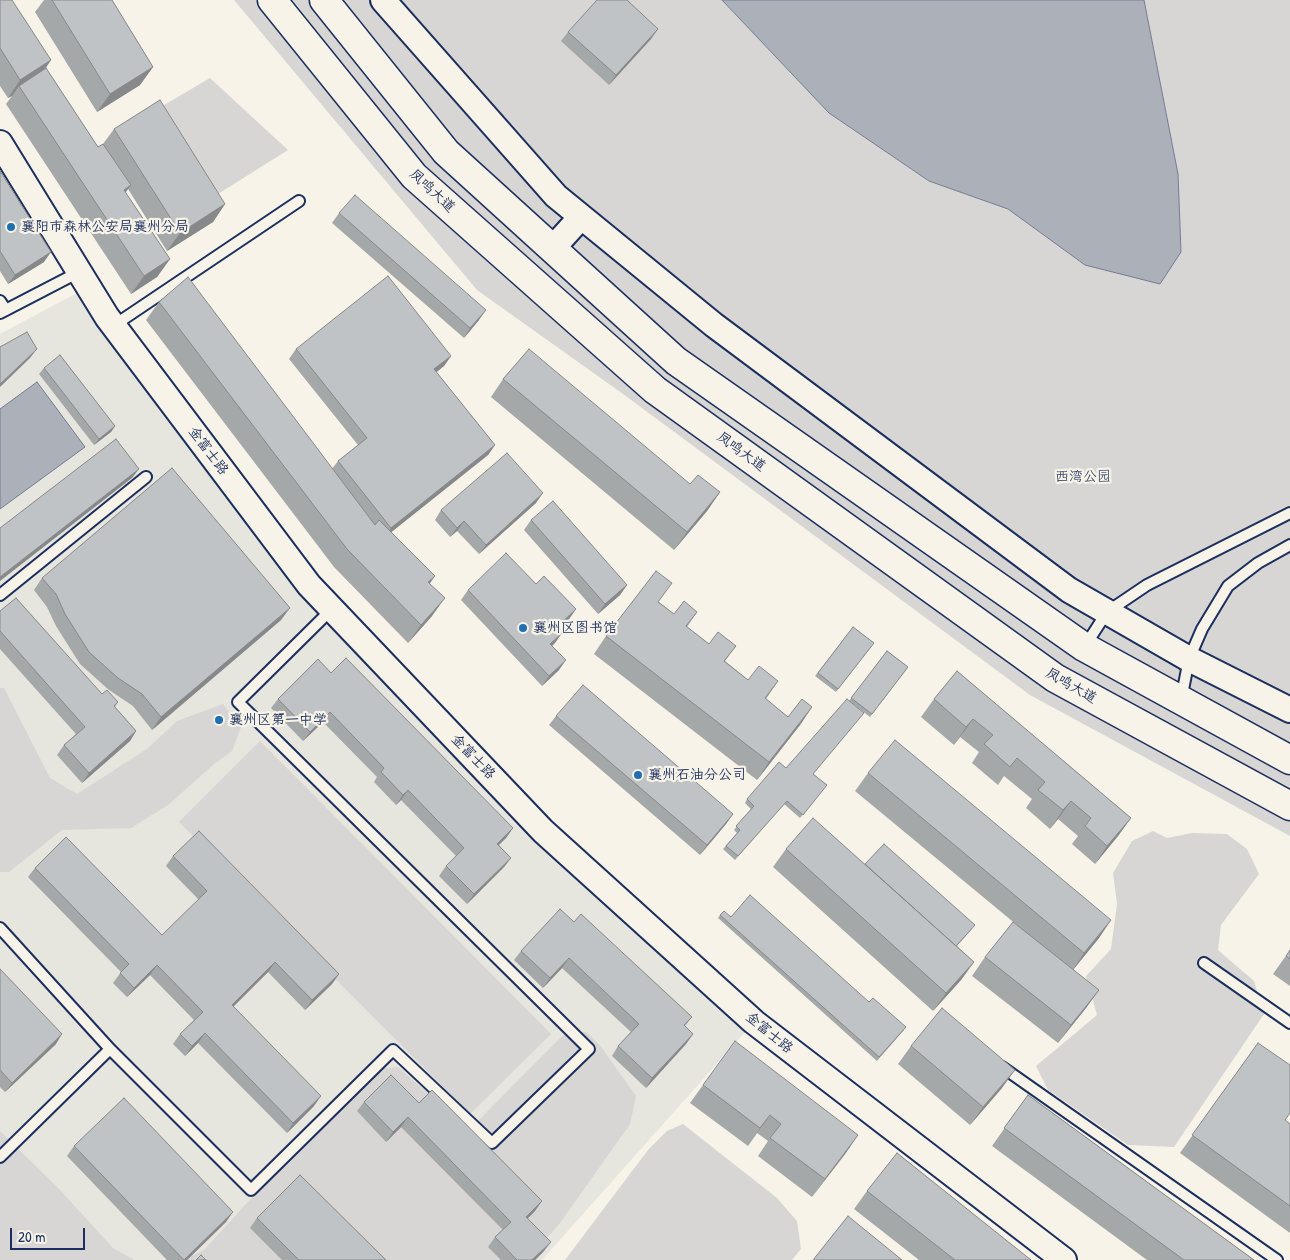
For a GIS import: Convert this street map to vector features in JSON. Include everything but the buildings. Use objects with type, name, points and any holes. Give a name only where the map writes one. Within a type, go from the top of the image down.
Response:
[{"type":"main road","name":"凤鸣大道","points":[[272,0],[414,176],[655,390],[1055,678],[1290,806]]},
{"type":"main road","points":[[324,0],[446,152],[676,361],[1084,647],[1290,760]]},
{"type":"street","points":[[383,0],[556,196],[714,325],[1069,590],[1189,659],[1290,710]]},
{"type":"street","name":"金富士路","points":[[0,143],[113,326],[310,585],[332,609],[543,830],[754,1022],[1064,1260]]},
{"type":"street","points":[[552,249],[581,217]]},
{"type":"lane","points":[[113,326],[299,201]]},
{"type":"lane","points":[[2,308],[79,272]]},
{"type":"lane","points":[[0,596],[146,477]]},
{"type":"lane","points":[[1084,647],[1107,612],[1147,585],[1290,513]]},
{"type":"lane","points":[[1181,700],[1189,659],[1202,629],[1228,586],[1258,563],[1290,545]]},
{"type":"lane","points":[[0,928],[110,1049],[251,1190],[393,1050],[492,1143],[589,1049],[238,702],[332,609]]},
{"type":"lane","points":[[1204,963],[1290,1023]]},
{"type":"lane","points":[[0,1157],[110,1049]]},
{"type":"lane","points":[[996,1062],[1277,1260]]},
{"type":"shaded area","points":[[722,0],[1144,0],[1178,174],[1181,252],[1160,284],[1085,265],[1008,209],[929,181],[829,113]]},
{"type":"shaded area","name":"襄州区第一中学","points":[[88,287],[309,585],[754,1022],[542,1260],[0,1260],[0,334]]},
{"type":"shaded area","points":[[37,382],[85,447],[0,509],[0,409]]},
{"type":"green space","name":"西湾公园","points":[[234,0],[722,0],[829,113],[929,181],[1008,209],[1085,265],[1181,252],[1178,174],[1144,0],[1290,0],[1290,836],[1030,695],[623,394],[477,290]]},
{"type":"green space","points":[[210,78],[288,150],[218,194],[159,108]]},
{"type":"green space","points":[[0,688],[4,688],[50,778],[77,794],[147,749],[177,721],[223,704],[241,727],[232,751],[213,765],[168,805],[131,828],[62,830],[9,872],[0,872]]},
{"type":"green space","points":[[260,741],[551,1034],[470,1114],[179,822]]},
{"type":"green space","points":[[1153,831],[1167,838],[1192,833],[1227,834],[1247,849],[1259,874],[1221,925],[1218,950],[1254,981],[1264,1014],[1174,1147],[1128,1145],[1048,1090],[1036,1066],[1097,1015],[1086,976],[1111,949],[1117,904],[1113,873],[1132,841]]},
{"type":"green space","points":[[586,1032],[599,1044],[636,1096],[630,1124],[560,1223],[528,1260],[183,1260],[204,1250],[268,1180],[288,1164],[380,1069],[398,1067],[459,1121],[479,1120],[562,1036]]},
{"type":"green space","points":[[683,1124],[777,1198],[797,1221],[801,1249],[792,1260],[565,1260],[648,1150],[667,1131]]},
{"type":"green space","points":[[0,1131],[60,1190],[113,1248],[134,1260],[0,1260]]},
{"type":"place","name":"襄阳市森林公安局襄州分局","points":[[11,227]]},
{"type":"place","name":"襄州区图书馆","points":[[523,628]]},
{"type":"place","name":"襄州区第一中学","points":[[219,720]]},
{"type":"place","name":"襄州石油分公司","points":[[638,775]]}]
